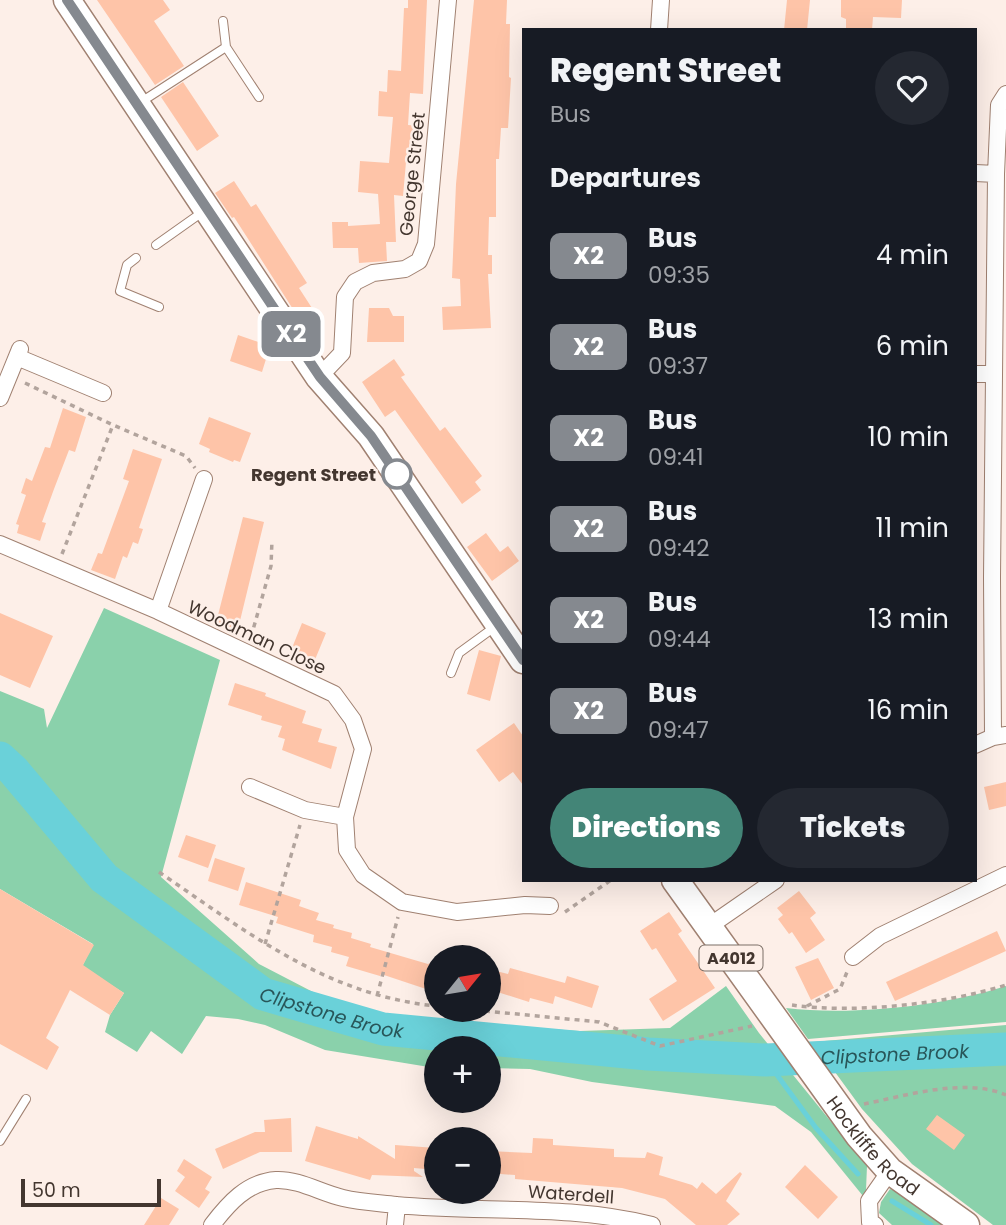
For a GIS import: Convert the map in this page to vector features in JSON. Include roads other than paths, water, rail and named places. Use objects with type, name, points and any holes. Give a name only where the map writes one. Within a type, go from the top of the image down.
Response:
[{"type":"main road","points":[[66,0],[320,377],[371,436],[522,658]]},
{"type":"main road","name":"Hockliffe Road","points":[[676,882],[859,1136],[890,1171],[966,1225]]},
{"type":"street","name":"George Street","points":[[320,377],[342,353],[345,297],[355,282],[373,273],[405,269],[419,261],[426,244],[448,0]]},
{"type":"street","points":[[659,28],[661,0]]},
{"type":"street","points":[[977,744],[1000,736],[992,578],[996,174],[999,105],[1006,94]]},
{"type":"street","points":[[977,173],[996,174]]},
{"type":"street","points":[[0,398],[17,357],[103,393]]},
{"type":"street","points":[[977,374],[994,374]]},
{"type":"street","points":[[158,611],[204,480]]},
{"type":"street","name":"Woodman Close","points":[[0,544],[158,611],[334,694],[354,720],[363,749],[345,817],[347,850],[363,875],[402,902],[457,912],[525,905],[550,906]]},
{"type":"street","points":[[977,577],[992,578]]},
{"type":"street","points":[[250,787],[305,810],[345,817]]},
{"type":"street","points":[[853,957],[880,936],[1006,875]]},
{"type":"street","points":[[708,927],[773,882]]},
{"type":"street","points":[[875,1225],[870,1222],[869,1201],[890,1171]]},
{"type":"street","name":"Waterdell","points":[[212,1225],[229,1203],[244,1192],[275,1180],[290,1181],[344,1198],[397,1205],[615,1216],[652,1225]]},
{"type":"street","points":[[395,1225],[397,1205]]},
{"type":"lane","points":[[223,21],[226,47],[259,97]]},
{"type":"lane","points":[[136,105],[226,47]]},
{"type":"lane","points":[[156,245],[207,209]]},
{"type":"lane","points":[[136,258],[127,265],[120,291],[159,307]]},
{"type":"lane","points":[[451,673],[459,653],[499,624]]},
{"type":"lane","points":[[0,1141],[26,1099]]},
{"type":"waterway","name":"Clipstone Brook","points":[[0,758],[104,878],[263,994],[383,1029],[648,1054],[766,1060],[1006,1049]]},
{"type":"waterway","points":[[766,1060],[816,1128],[858,1174]]},
{"type":"waterway","points":[[892,1201],[931,1225]]},
{"type":"place","name":"Regent Street","points":[[397,474]]}]
